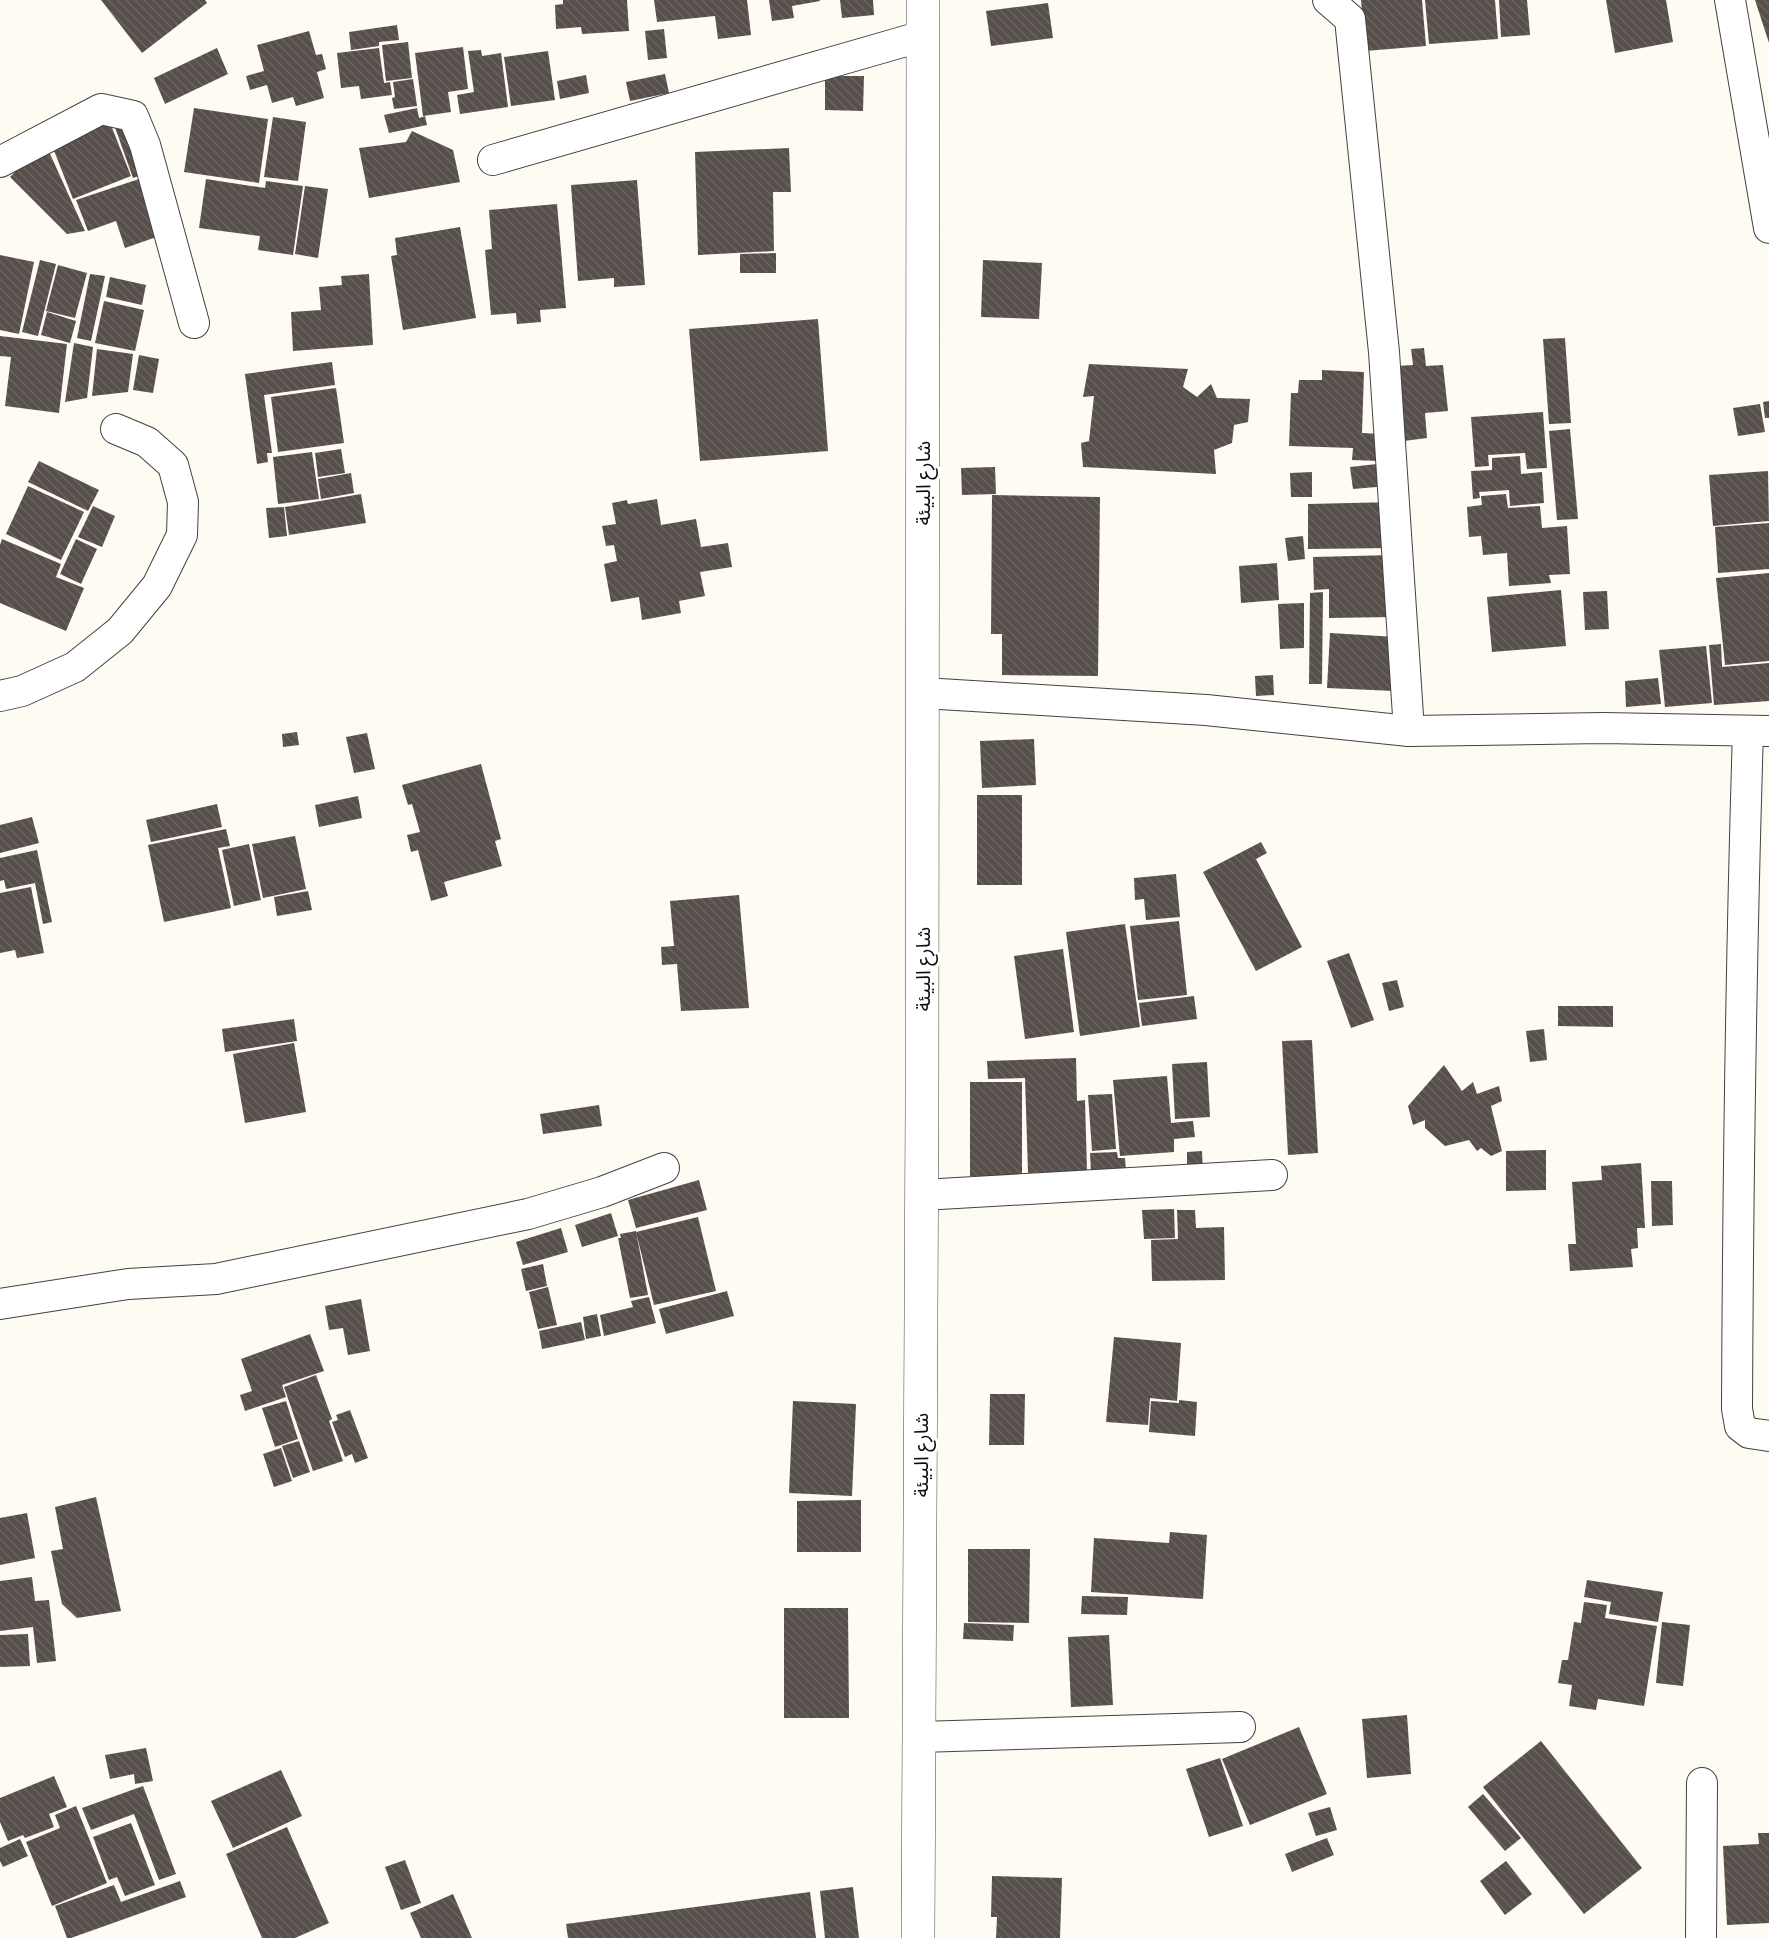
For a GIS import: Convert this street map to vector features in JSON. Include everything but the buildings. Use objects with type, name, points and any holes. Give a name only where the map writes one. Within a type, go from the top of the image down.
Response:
[{"type":"street","name":"شارع البيئة","points":[[918,1938],[922,1195],[923,0]]},
{"type":"street","points":[[1328,0],[1350,20],[1384,352],[1408,731]]},
{"type":"street","points":[[1730,0],[1769,228]]},
{"type":"street","points":[[493,160],[922,36]]},
{"type":"street","points":[[0,162],[101,109],[133,116],[145,145],[194,323]]},
{"type":"street","points":[[0,696],[22,691],[75,667],[120,631],[157,586],[183,535],[183,502],[173,465],[147,442],[116,429]]},
{"type":"street","points":[[923,693],[1206,710],[1408,731],[1603,728],[1759,731],[1741,933],[1737,1409],[1740,1426],[1749,1433],[1769,1436]]},
{"type":"street","points":[[0,1304],[128,1284],[216,1279],[528,1214],[602,1192],[664,1167]]},
{"type":"street","points":[[922,1195],[1272,1175]]},
{"type":"street","points":[[920,1737],[1240,1727]]},
{"type":"street","points":[[1701,1938],[1702,1783]]}]
